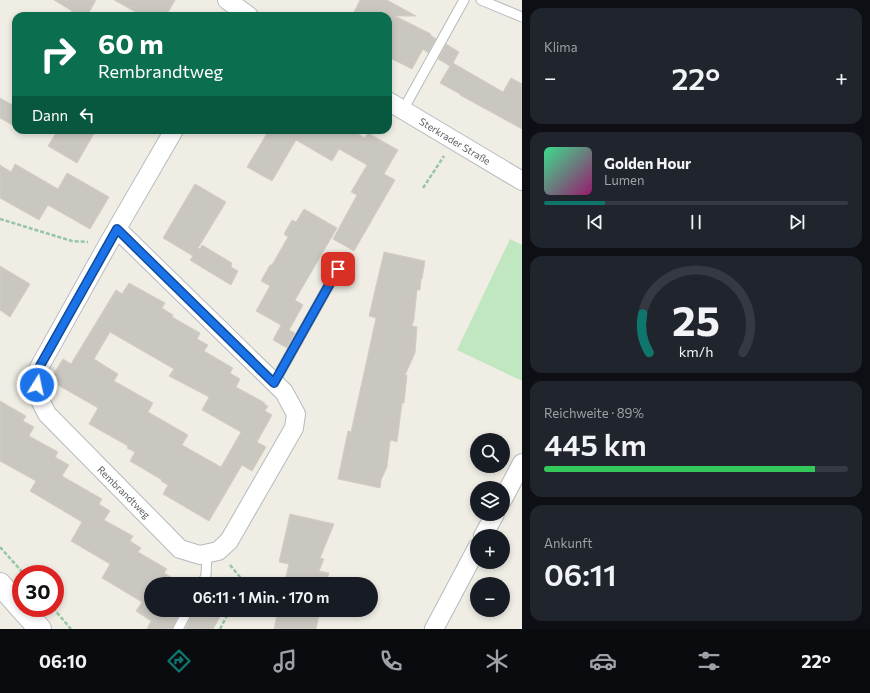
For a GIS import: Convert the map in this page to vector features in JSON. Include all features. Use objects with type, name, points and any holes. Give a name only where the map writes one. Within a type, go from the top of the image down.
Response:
[{"type":"main road","points":[[0,584],[12,598]]},
{"type":"main road","points":[[29,617],[40,629]]},
{"type":"street","points":[[227,0],[243,12]]},
{"type":"street","name":"Sterkrader Straße","points":[[396,106],[522,181]]},
{"type":"street","name":"Rembrandtweg","points":[[172,134],[36,373],[38,396],[48,414],[180,549],[200,555],[212,552]]},
{"type":"street","points":[[113,236],[284,392],[296,414],[294,428],[229,541],[212,552]]},
{"type":"street","points":[[510,486],[522,463]]},
{"type":"street","points":[[434,629],[470,561]]},
{"type":"lane","points":[[396,106],[464,0]]},
{"type":"lane","points":[[481,0],[522,17]]},
{"type":"lane","points":[[274,383],[338,269]]},
{"type":"lane","points":[[205,577],[212,552]]},
{"type":"lane","points":[[178,629],[184,617]]},
{"type":"path","points":[[423,188],[454,141]]},
{"type":"path","points":[[0,219],[72,241],[113,236]]},
{"type":"path","points":[[0,547],[16,565]]},
{"type":"path","points":[[212,552],[239,577]]},
{"type":"path","points":[[61,617],[71,629]]},
{"type":"path","points":[[220,629],[226,617]]},
{"type":"green space","points":[[510,239],[522,245],[522,381],[457,350]]},
{"type":"building","points":[[54,0],[96,0],[89,12],[72,11]]},
{"type":"building","points":[[114,0],[175,0],[168,12],[136,12]]},
{"type":"building","points":[[360,0],[387,0],[416,16],[395,16],[431,34],[430,35],[436,39],[428,53],[423,49],[412,69],[392,59],[392,12],[354,12]]},
{"type":"building","points":[[446,44],[459,52],[453,63],[503,92],[511,78],[522,84],[522,129],[440,83],[450,66],[438,59]]},
{"type":"building","points":[[0,98],[12,105],[12,125],[0,118]]},
{"type":"building","points":[[56,134],[94,134],[77,163],[48,146]]},
{"type":"building","points":[[267,134],[358,134],[365,138],[367,134],[370,134],[398,150],[384,174],[395,180],[354,251],[333,239],[357,195],[351,192],[367,165],[339,149],[332,161],[296,140],[272,181],[247,167]]},
{"type":"building","points":[[15,164],[58,189],[67,173],[109,197],[90,229],[48,205],[39,220],[0,198],[0,165],[11,172]]},
{"type":"building","points":[[195,184],[226,202],[198,248],[200,249],[202,245],[232,263],[231,267],[238,271],[231,285],[190,260],[193,256],[163,238]]},
{"type":"building","points":[[304,209],[337,228],[295,300],[303,305],[289,330],[295,333],[287,348],[273,340],[281,325],[256,311],[270,286],[261,281],[288,237],[284,234],[292,220],[296,222]]},
{"type":"building","points":[[384,252],[425,261],[420,290],[417,290],[412,326],[417,327],[415,353],[405,375],[407,375],[404,403],[402,403],[397,442],[390,441],[387,467],[381,480],[380,488],[338,479],[348,431],[351,432],[376,318],[369,316]]},
{"type":"building","points":[[0,266],[30,284],[10,317],[0,310]]},
{"type":"building","points":[[129,283],[165,303],[162,308],[173,315],[172,317],[200,333],[197,339],[208,345],[204,351],[233,368],[230,373],[240,379],[236,387],[265,403],[264,404],[268,406],[265,411],[272,415],[257,442],[266,447],[252,471],[242,465],[209,521],[163,494],[168,485],[130,461],[135,452],[127,448],[128,446],[89,424],[98,408],[58,385],[59,383],[51,378],[63,359],[71,364],[116,290],[122,294]],"holes":[[[110,332],[174,369],[169,376],[209,397],[202,410],[241,432],[221,467],[182,445],[188,435],[148,412],[153,403],[114,381],[118,374],[94,359]]]},
{"type":"building","points":[[0,401],[26,416],[23,421],[34,427],[29,436],[58,452],[55,457],[69,465],[62,476],[102,499],[99,504],[110,511],[104,520],[133,536],[130,541],[141,548],[138,552],[167,569],[164,573],[171,577],[144,577],[144,616],[136,611],[142,602],[102,578],[110,564],[71,541],[82,522],[30,491],[36,481],[0,461]]},
{"type":"building","points":[[290,514],[334,524],[320,558],[324,559],[319,571],[329,573],[328,577],[286,577],[289,564],[279,562]]},
{"type":"building","points":[[145,617],[178,617],[172,629],[147,629],[151,621]]},
{"type":"building","points":[[191,617],[220,617],[213,629],[185,629]]},
{"type":"building","points":[[277,617],[319,617],[316,629],[274,629]]},
{"type":"route","points":[[37,385],[36,373],[117,229],[274,383],[338,269]]}]
